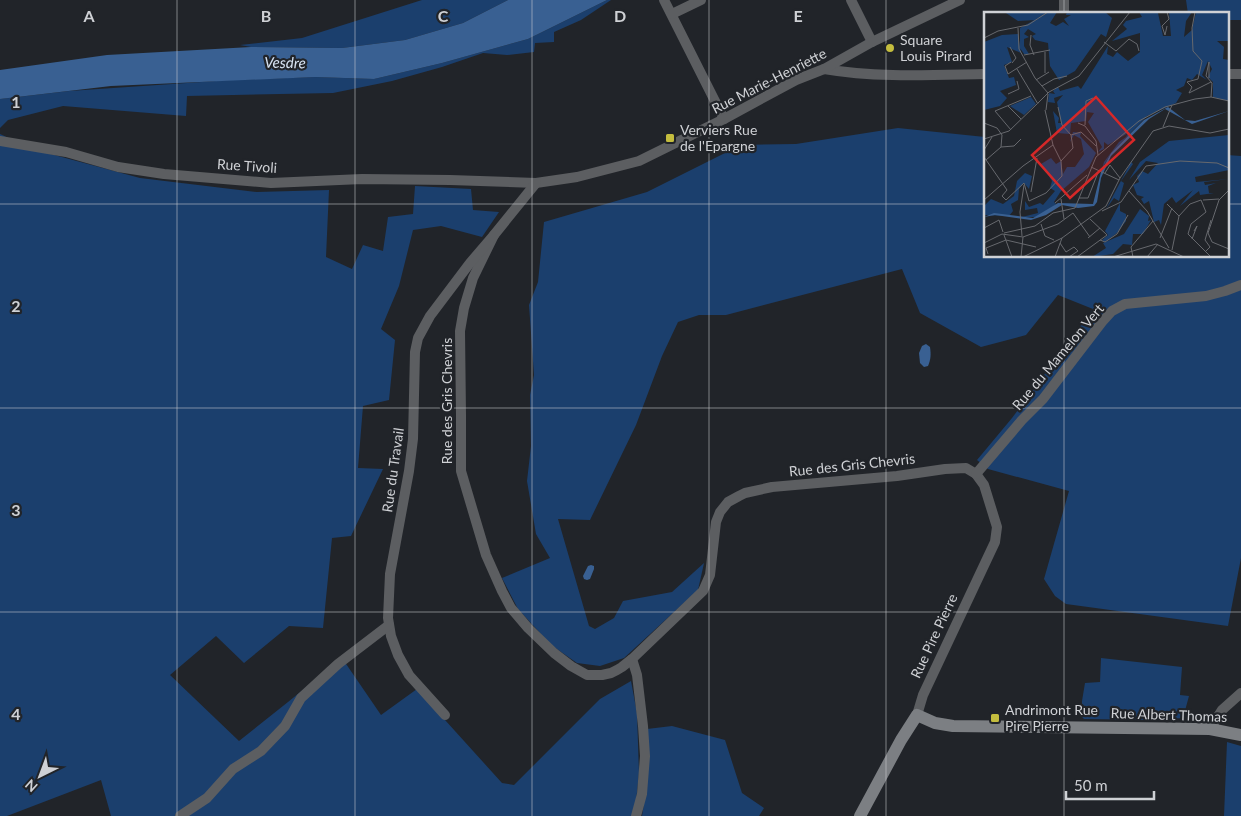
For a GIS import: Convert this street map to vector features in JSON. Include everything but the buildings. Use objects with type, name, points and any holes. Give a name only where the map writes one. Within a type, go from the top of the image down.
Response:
[{"type":"street","points":[[664,0],[724,119]]},
{"type":"street","points":[[672,14],[701,0]]},
{"type":"street","points":[[851,0],[872,42]]},
{"type":"street","name":"Rue Marie-Henriette","points":[[496,182],[536,183],[577,176],[639,161],[724,119],[796,80],[824,69],[872,42],[960,0]]},
{"type":"street","points":[[824,69],[880,76],[984,74]]},
{"type":"street","points":[[1228,74],[1241,74]]},
{"type":"street","name":"Rue Tivoli","points":[[0,141],[66,152],[118,167],[164,174],[271,183],[362,179],[496,182]]},
{"type":"street","points":[[494,235],[536,183]]},
{"type":"street","name":"Rue du Travail","points":[[445,715],[409,675],[398,654],[389,625],[390,574],[413,439],[414,368],[418,338],[430,316],[464,270],[494,235]]},
{"type":"street","name":"Rue des Gris Chevris","points":[[494,235],[473,278],[464,308],[460,331],[461,471],[486,555],[511,608],[528,628],[554,653],[587,675],[611,673],[622,667],[704,591],[710,575],[716,522],[720,512],[728,502],[745,493],[772,487],[897,476],[945,468],[966,468],[976,474]]},
{"type":"street","name":"Rue du Mamelon Vert","points":[[976,474],[1022,420],[1043,399],[1112,311],[1125,304],[1206,296],[1241,285]]},
{"type":"street","name":"Rue Pire Pierre","points":[[860,816],[901,740],[917,715],[923,695],[995,542],[998,527],[984,486],[976,474]]},
{"type":"street","points":[[180,816],[207,798],[233,770],[261,750],[285,726],[300,698],[338,664],[389,625]]},
{"type":"street","points":[[632,659],[637,675],[645,756],[642,794],[636,816]]},
{"type":"street","points":[[1210,729],[1222,710],[1241,693]]},
{"type":"street","name":"Rue Albert Thomas","points":[[917,715],[935,723],[953,726],[1210,729],[1241,735]]},
{"type":"shaded area","points":[[422,0],[508,0],[463,23],[405,40],[342,48],[251,47],[240,45],[302,38]]},
{"type":"shaded area","points":[[607,0],[611,0],[581,20],[554,32],[554,42],[535,43],[534,52],[507,55],[483,53],[392,81],[333,93],[187,96],[186,116],[63,106],[8,120],[0,128],[0,99],[69,91],[231,80],[315,77],[374,79],[442,63],[528,39]]},
{"type":"shaded area","points":[[1186,0],[1241,0],[1241,20],[1228,20],[1228,12],[1188,12]]},
{"type":"shaded area","points":[[898,128],[984,137],[984,258],[1228,258],[1228,155],[1241,156],[1241,558],[1228,626],[1066,604],[1055,596],[1044,579],[1069,491],[988,469],[977,460],[1012,418],[1093,309],[1058,295],[1026,335],[981,347],[920,313],[902,269],[726,315],[699,315],[678,322],[662,356],[636,425],[590,520],[558,519],[589,626],[595,629],[614,618],[623,601],[672,592],[704,563],[698,590],[624,658],[600,666],[577,663],[551,645],[518,609],[502,578],[550,558],[536,534],[527,481],[531,446],[530,395],[534,375],[529,305],[538,282],[544,222],[647,192],[741,145],[796,144]]},
{"type":"shaded area","points":[[0,134],[32,149],[140,178],[257,192],[329,190],[326,257],[352,269],[363,245],[383,251],[388,217],[413,214],[415,186],[471,189],[473,210],[499,212],[482,237],[441,226],[413,230],[399,286],[381,329],[395,340],[389,400],[363,406],[358,468],[383,469],[351,536],[332,538],[323,628],[289,626],[244,663],[216,636],[170,675],[239,741],[342,658],[381,715],[417,689],[502,783],[514,785],[600,699],[631,681],[637,713],[639,773],[634,816],[111,816],[101,780],[7,816],[0,816]]},
{"type":"shaded area","points":[[1101,658],[1182,667],[1180,695],[1189,696],[1183,718],[1157,720],[1084,719],[1082,717],[1082,701],[1085,683],[1100,682]]},
{"type":"shaded area","points":[[672,726],[725,740],[742,793],[764,808],[759,816],[642,816],[647,785],[647,729]]},
{"type":"shaded area","points":[[1227,742],[1241,746],[1241,816],[1224,816]]},
{"type":"water","name":"Vesdre","points":[[508,0],[607,0],[528,39],[442,63],[374,79],[315,77],[111,86],[0,99],[0,70],[107,55],[251,47],[342,48],[405,40],[463,23]]},
{"type":"water","points":[[926,344],[930,347],[930,361],[928,366],[924,367],[920,363],[919,353],[922,346]]},
{"type":"water","points":[[588,566],[594,566],[594,569],[590,579],[584,579],[583,576]]},
{"type":"place","name":"Square Louis Pirard","points":[[890,48]]},
{"type":"place","name":"Verviers Rue de l'Epargne","points":[[670,138]]},
{"type":"place","name":"Andrimont Rue Pire Pierre","points":[[995,718]]}]
